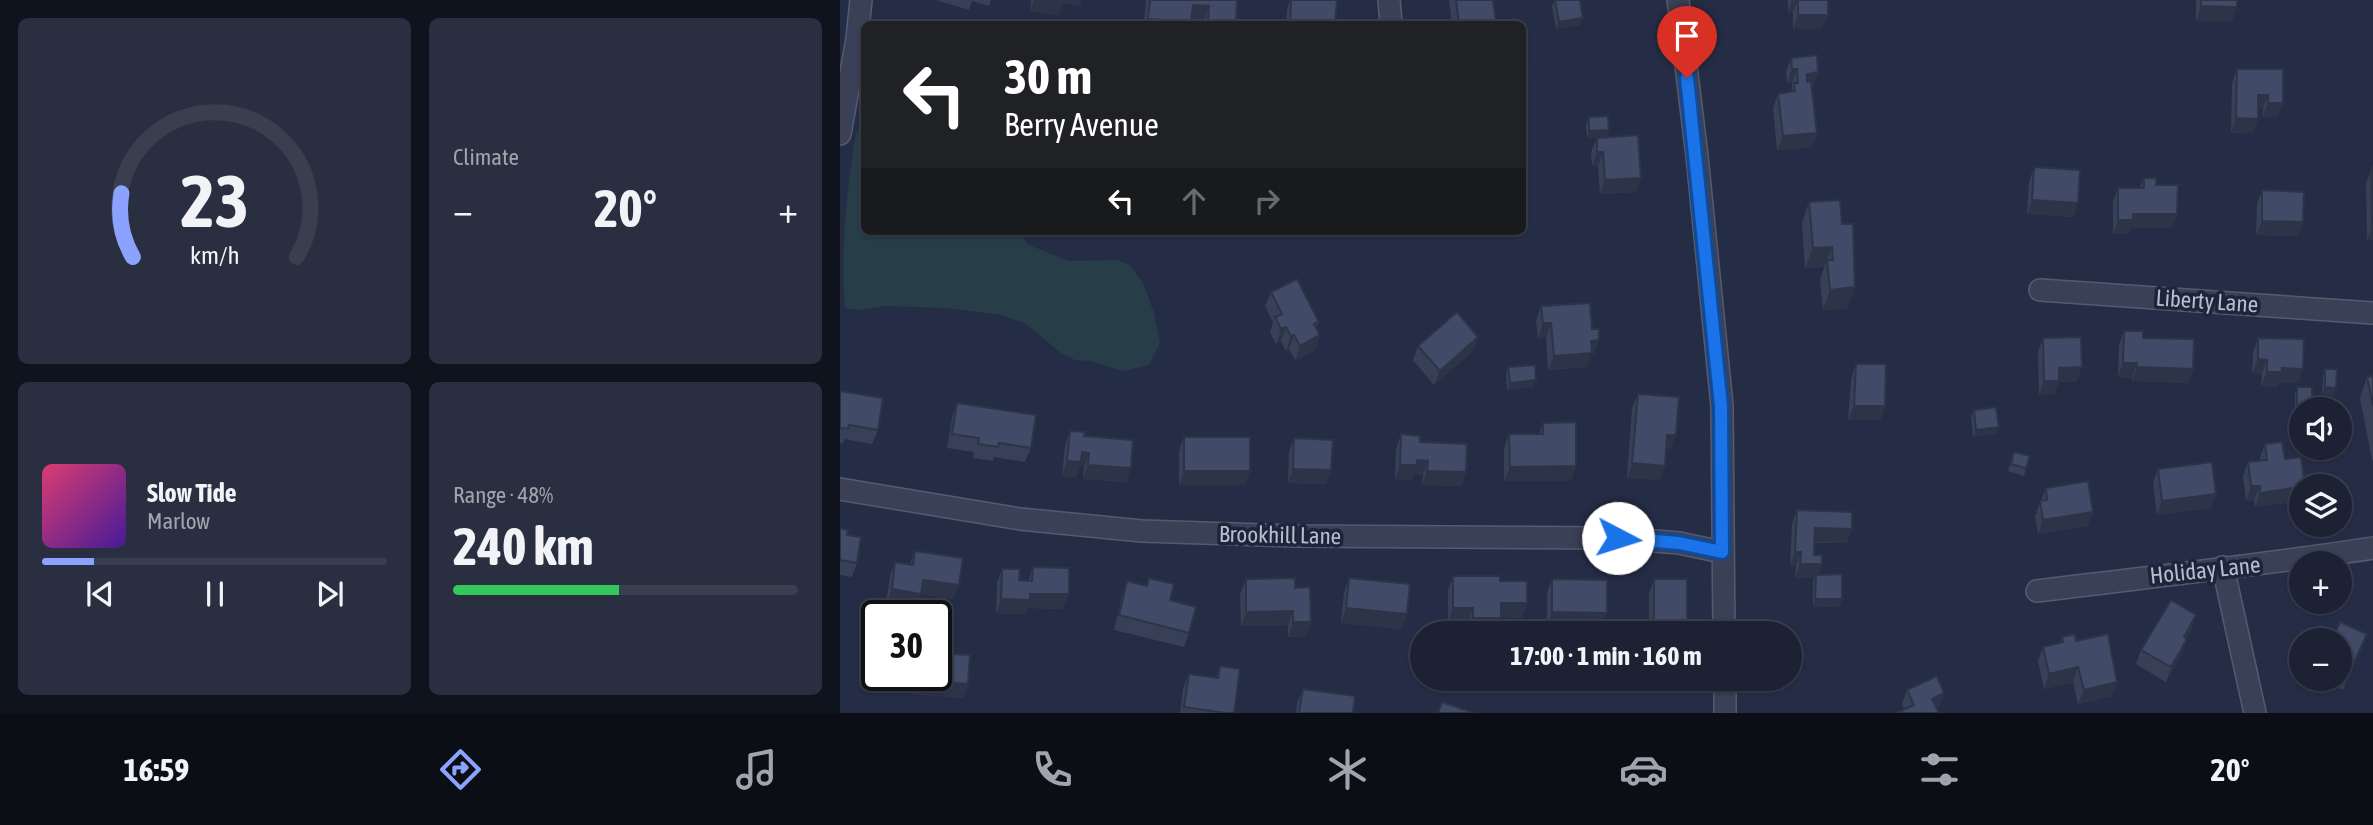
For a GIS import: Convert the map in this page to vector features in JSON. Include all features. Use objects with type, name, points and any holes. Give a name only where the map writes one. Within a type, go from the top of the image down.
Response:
[{"type":"street","points":[[840,134],[861,40],[861,0]]},
{"type":"street","points":[[1389,0],[1391,21]]},
{"type":"street","points":[[1678,0],[1697,156],[1721,406],[1724,621]]},
{"type":"street","name":"Liberty Lane","points":[[2040,290],[2373,313]]},
{"type":"street","name":"Brookhill Lane","points":[[840,489],[1020,519],[1142,531],[1295,536],[1618,538],[1679,543],[1722,552]]},
{"type":"street","name":"Holiday Lane","points":[[2037,591],[2373,548]]},
{"type":"street","points":[[2223,567],[2255,713]]},
{"type":"street","points":[[1725,691],[1725,713]]},
{"type":"shaded area","points":[[861,128],[861,235],[1023,235],[1027,244],[1068,261],[1117,260],[1130,265],[1144,285],[1154,313],[1160,343],[1149,365],[1123,371],[1090,361],[1075,360],[1061,353],[1026,324],[1002,315],[946,308],[845,308],[844,242],[856,132]]},
{"type":"building","points":[[1150,0],[1237,0],[1236,21],[1208,20],[1209,6],[1193,5],[1191,21],[1148,19]]},
{"type":"building","points":[[1291,0],[1337,0],[1335,21],[1290,21]]},
{"type":"building","points":[[1456,0],[1493,0],[1496,21],[1459,21]]},
{"type":"building","points":[[1555,0],[1580,0],[1583,18],[1559,22]]},
{"type":"building","points":[[1798,0],[1828,0],[1828,15],[1798,15]]},
{"type":"building","points":[[2201,0],[2237,0],[2237,7],[2201,6]]},
{"type":"building","points":[[1817,55],[1818,72],[1807,74],[1807,82],[1811,81],[1817,133],[1783,136],[1778,94],[1795,91],[1794,83],[1798,83],[1797,69],[1792,69],[1791,58]]},
{"type":"building","points":[[2237,69],[2283,69],[2283,103],[2268,103],[2268,95],[2258,95],[2258,119],[2236,118]]},
{"type":"building","points":[[1608,116],[1609,130],[1589,131],[1589,117]]},
{"type":"building","points":[[1638,135],[1641,178],[1605,180],[1603,152],[1597,152],[1597,138]]},
{"type":"building","points":[[2034,167],[2080,170],[2078,203],[2032,200]]},
{"type":"building","points":[[2373,168],[2373,226],[2372,226]]},
{"type":"building","points":[[2144,178],[2156,178],[2156,185],[2178,185],[2177,214],[2133,214],[2133,220],[2118,220],[2118,188],[2144,188]]},
{"type":"building","points":[[2262,190],[2304,192],[2303,222],[2262,221]]},
{"type":"building","points":[[1840,200],[1842,224],[1853,224],[1855,287],[1830,290],[1827,260],[1833,260],[1832,247],[1813,248],[1809,202]]},
{"type":"building","points":[[1297,279],[1319,322],[1314,324],[1320,335],[1300,346],[1286,327],[1281,329],[1275,317],[1282,314],[1271,292]]},
{"type":"building","points":[[1590,303],[1592,329],[1599,329],[1599,340],[1591,341],[1592,353],[1554,356],[1551,323],[1543,323],[1541,306]]},
{"type":"building","points":[[1457,312],[1478,337],[1440,371],[1418,346]]},
{"type":"building","points":[[2124,331],[2143,331],[2143,338],[2194,339],[2193,369],[2137,367],[2137,363],[2123,363]]},
{"type":"building","points":[[2081,337],[2082,367],[2059,368],[2059,381],[2044,381],[2043,338]]},
{"type":"building","points":[[2258,338],[2304,339],[2303,369],[2282,368],[2282,372],[2267,372],[2267,360],[2258,359]]},
{"type":"building","points":[[1856,364],[1886,364],[1885,406],[1854,406]]},
{"type":"building","points":[[1535,365],[1536,380],[1510,383],[1508,367]]},
{"type":"building","points":[[2325,369],[2337,369],[2336,388],[2325,387]]},
{"type":"building","points":[[2373,376],[2373,406],[2367,377]]},
{"type":"building","points":[[2297,387],[2312,387],[2312,397],[2297,397]]},
{"type":"building","points":[[840,391],[883,398],[878,430],[849,425],[848,429],[840,428]]},
{"type":"building","points":[[1638,394],[1679,397],[1676,435],[1667,435],[1665,466],[1632,463]]},
{"type":"building","points":[[957,403],[1036,415],[1031,448],[999,443],[998,447],[978,444],[979,438],[952,434]]},
{"type":"building","points":[[1996,407],[1999,427],[1976,430],[1974,410]]},
{"type":"building","points":[[1576,422],[1576,466],[1510,467],[1509,434],[1543,434],[1543,423]]},
{"type":"building","points":[[1070,431],[1085,432],[1084,436],[1133,440],[1131,468],[1088,465],[1089,453],[1082,452],[1081,462],[1067,461]]},
{"type":"building","points":[[1401,434],[1420,436],[1420,442],[1467,444],[1466,472],[1427,471],[1428,461],[1417,460],[1417,465],[1400,465]]},
{"type":"building","points":[[1184,437],[1250,437],[1250,471],[1184,471]]},
{"type":"building","points":[[1294,438],[1333,440],[1331,470],[1293,469]]},
{"type":"building","points":[[2282,442],[2285,459],[2301,460],[2303,474],[2289,474],[2289,488],[2260,493],[2260,486],[2251,486],[2248,462],[2267,460],[2265,444]]},
{"type":"building","points":[[2014,452],[2030,456],[2026,468],[2011,464]]},
{"type":"building","points":[[2212,462],[2216,494],[2162,501],[2158,469]]},
{"type":"building","points":[[2088,481],[2093,512],[2043,520],[2040,501],[2047,500],[2046,488]]},
{"type":"building","points":[[1797,510],[1852,512],[1852,529],[1815,528],[1814,555],[1822,555],[1822,564],[1800,564],[1801,552],[1795,552]]},
{"type":"building","points":[[840,528],[848,530],[847,535],[861,537],[857,563],[840,560]]},
{"type":"building","points":[[915,551],[963,558],[959,585],[923,580],[921,594],[892,589],[895,562],[913,565]]},
{"type":"building","points":[[1033,567],[1069,568],[1069,594],[1030,594],[1030,600],[1001,599],[1002,569],[1020,569],[1019,580],[1032,581]]},
{"type":"building","points":[[1842,574],[1842,599],[1815,599],[1816,575]]},
{"type":"building","points":[[1453,576],[1500,576],[1500,581],[1527,581],[1527,603],[1501,603],[1501,618],[1473,618],[1473,608],[1453,608]]},
{"type":"building","points":[[1149,578],[1174,584],[1170,600],[1196,607],[1189,633],[1119,615],[1127,581],[1147,586]]},
{"type":"building","points":[[1295,578],[1295,588],[1310,587],[1311,622],[1293,622],[1293,611],[1246,612],[1246,579]]},
{"type":"building","points":[[1349,578],[1410,584],[1407,614],[1346,608]]},
{"type":"building","points":[[1552,579],[1607,580],[1607,613],[1552,612]]},
{"type":"building","points":[[1654,579],[1687,579],[1687,621],[1654,621]]},
{"type":"building","points":[[2171,600],[2196,615],[2184,637],[2187,639],[2171,667],[2141,650]]},
{"type":"building","points":[[2340,622],[2367,634],[2352,667],[2352,628],[2337,628]]},
{"type":"building","points":[[2075,634],[2076,641],[2108,634],[2117,682],[2084,690],[2078,667],[2049,674],[2043,647],[2063,642],[2062,637]]},
{"type":"building","points":[[952,654],[970,655],[968,684],[952,683]]},
{"type":"building","points":[[1220,666],[1240,669],[1234,713],[1184,707],[1189,674],[1218,678]]},
{"type":"building","points":[[1937,676],[1944,693],[1932,699],[1939,713],[1896,713],[1914,705],[1907,690]]},
{"type":"building","points":[[1303,689],[1355,696],[1353,713],[1299,713]]},
{"type":"building","points":[[1442,702],[1474,713],[1438,713]]},
{"type":"route","points":[[1618,538],[1679,543],[1722,552],[1721,406],[1687,78]]}]
